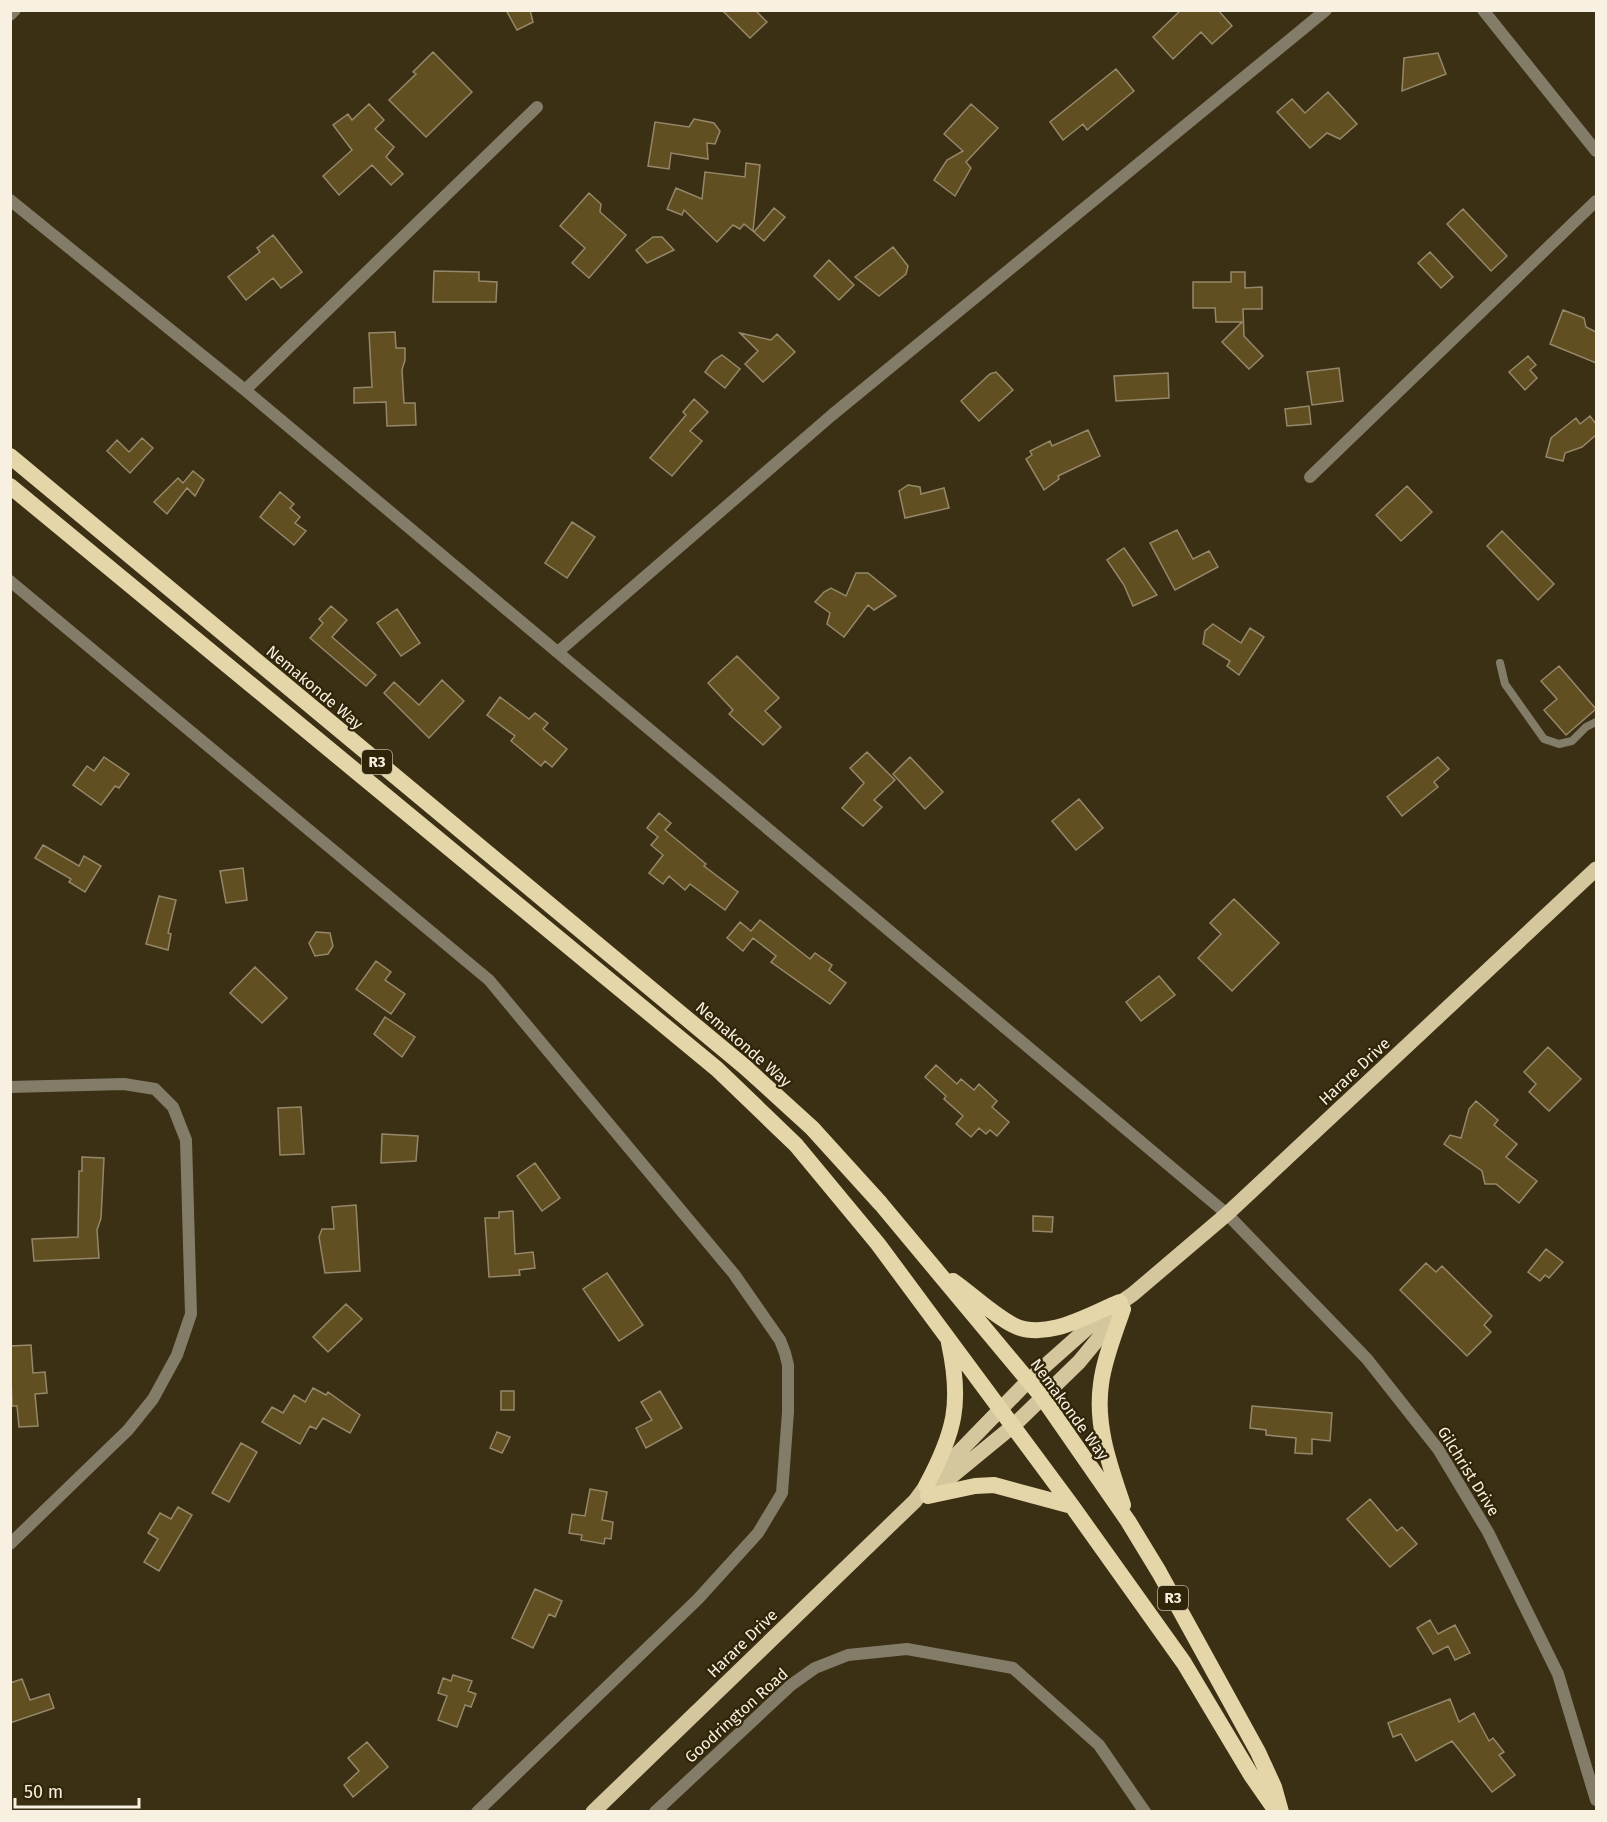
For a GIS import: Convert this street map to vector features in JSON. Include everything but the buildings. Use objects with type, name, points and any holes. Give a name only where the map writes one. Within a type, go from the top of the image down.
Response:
[{"type":"highway","name":"Nemakonde Way","points":[[10,456],[753,1074],[812,1128],[881,1204],[1029,1380],[1128,1521],[1258,1752],[1274,1787],[1279,1812]]},
{"type":"highway","name":"R3","points":[[10,486],[717,1070],[761,1109],[796,1145],[860,1222],[1013,1426]]},
{"type":"highway","points":[[931,1264],[1015,1326],[1032,1329],[1068,1324],[1125,1302]]},
{"type":"highway","points":[[1125,1302],[1101,1381],[1099,1400],[1101,1426],[1128,1521]]},
{"type":"highway","points":[[923,1494],[944,1453],[955,1416],[954,1368],[948,1338]]},
{"type":"highway","name":"Nemakonde Way","points":[[1013,1426],[1184,1663],[1251,1775],[1279,1812]]},
{"type":"highway","points":[[923,1494],[994,1485],[1072,1506]]},
{"type":"main road","name":"Harare Drive","points":[[593,1812],[923,1494],[1000,1408],[1029,1380],[1125,1302],[1227,1214],[1596,869]]},
{"type":"main road","name":"Harare Drive","points":[[923,1494],[1013,1426],[1096,1344],[1125,1302]]},
{"type":"street","points":[[10,15],[15,10]]},
{"type":"street","points":[[559,651],[832,415],[1326,10]]},
{"type":"street","points":[[1484,10],[1596,151]]},
{"type":"street","points":[[246,390],[537,107]]},
{"type":"street","name":"Gilchrist Drive","points":[[10,200],[246,390],[1227,1214],[1367,1359],[1438,1449],[1488,1532],[1558,1674],[1596,1800]]},
{"type":"street","points":[[1310,477],[1596,201]]},
{"type":"street","points":[[10,581],[489,980],[734,1274],[780,1340],[785,1353],[788,1365],[788,1412],[782,1492],[758,1533],[698,1599],[477,1812]]},
{"type":"street","points":[[10,1087],[124,1084],[155,1089],[173,1107],[186,1140],[191,1314],[177,1355],[153,1399],[128,1430],[10,1544]]},
{"type":"street","name":"Goodrington Road","points":[[655,1812],[791,1685],[815,1668],[848,1656],[907,1649],[1013,1668],[1098,1745],[1144,1812]]},
{"type":"lane","points":[[1500,663],[1505,684],[1544,739],[1559,744],[1572,741],[1586,727],[1596,722]]}]
